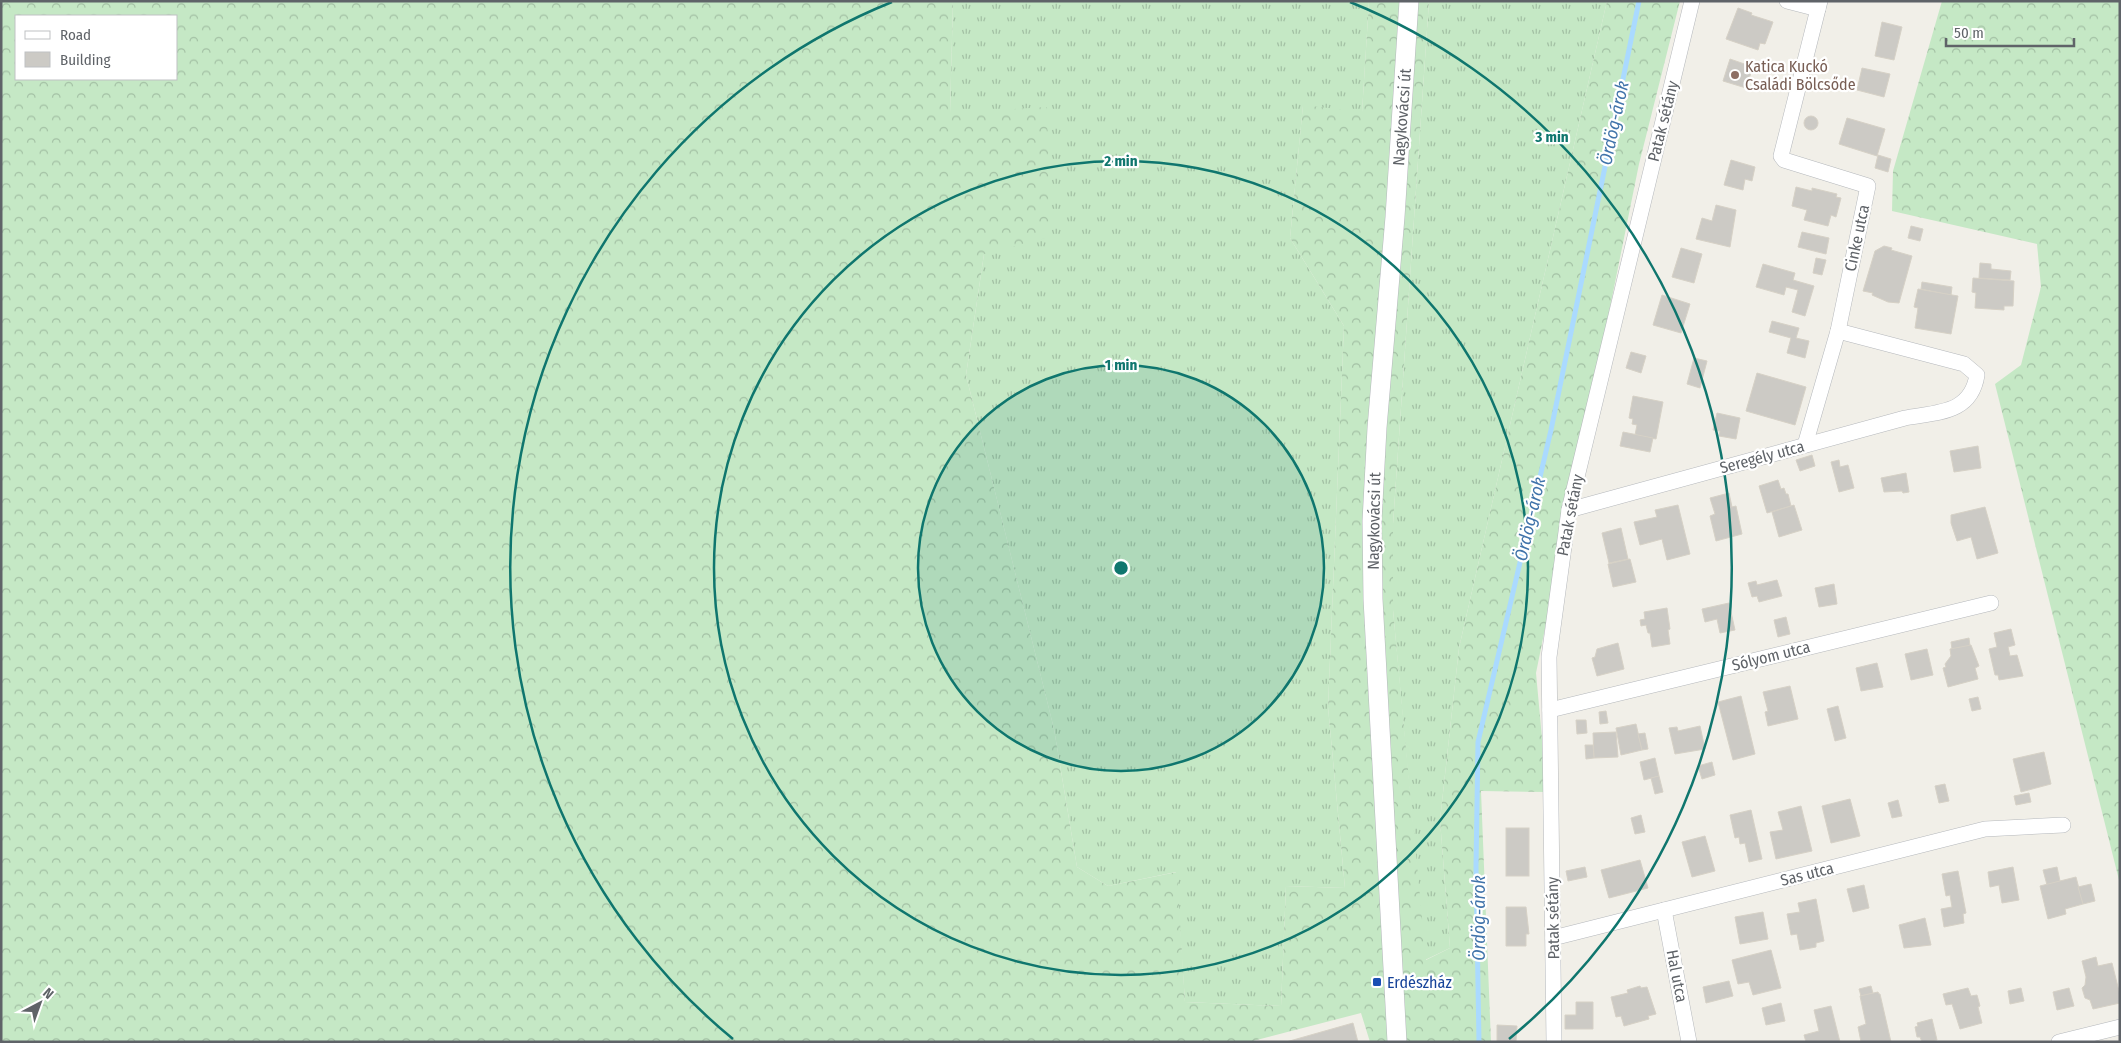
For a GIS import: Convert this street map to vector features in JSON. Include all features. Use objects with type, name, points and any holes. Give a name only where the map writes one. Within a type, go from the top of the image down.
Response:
[{"type":"street","name":"Nagykovácsi út","points":[[1397,1042],[1373,599],[1372,521],[1377,428],[1395,217],[1409,1]]},
{"type":"street","name":"Patak sétány","points":[[1554,1042],[1550,657],[1569,510],[1692,1]]},
{"type":"street","points":[[1787,1],[1819,5]]},
{"type":"street","name":"Cinke utca","points":[[1805,445],[1838,331],[1868,186],[1784,160],[1781,156],[1819,5]]},
{"type":"street","name":"Seregély utca","points":[[1569,510],[1905,418],[1957,408],[1969,396],[1975,386],[1977,375],[1964,364],[1838,331]]},
{"type":"street","name":"Sólyom utca","points":[[1550,710],[1991,603]]},
{"type":"street","name":"Sas utca","points":[[1553,938],[1985,829],[2062,824]]},
{"type":"street","name":"Hal utca","points":[[1664,910],[1689,1042]]},
{"type":"street","points":[[2059,1042],[2120,1027]]},
{"type":"green space","points":[[1,1],[953,1],[950,113],[1047,107],[1050,237],[984,254],[966,375],[1054,729],[1077,867],[1108,886],[1177,872],[1185,1002],[1281,1006],[1286,886],[1345,888],[1328,707],[1344,326],[1290,238],[1303,105],[1362,112],[1369,1],[1429,1],[1393,524],[1393,610],[1426,960],[1450,948],[1440,820],[1459,648],[1607,1],[1680,1],[1639,164],[1536,673],[1547,792],[1481,791],[1491,1042],[1370,1042],[1361,1013],[1249,1042],[1,1042]]},
{"type":"green space","points":[[953,1],[1369,1],[1362,113],[1303,106],[1290,238],[1344,326],[1328,707],[1345,888],[1286,886],[1281,1006],[1185,1002],[1176,872],[1108,886],[1077,867],[1054,729],[966,375],[984,254],[950,113]]},
{"type":"green space","points":[[1429,1],[1607,1],[1459,648],[1440,820],[1450,948],[1425,960],[1393,610],[1393,524]]},
{"type":"green space","points":[[1942,1],[2120,1],[2120,884],[1995,384],[2021,365],[2041,287],[2037,244],[1892,211],[1893,171]]},
{"type":"building","points":[[1738,8],[1752,13],[1751,15],[1773,22],[1765,44],[1760,43],[1758,50],[1726,39]]},
{"type":"building","points":[[1882,22],[1902,27],[1894,60],[1875,56]]},
{"type":"building","points":[[1730,59],[1753,67],[1746,88],[1723,81]]},
{"type":"building","points":[[1862,68],[1890,74],[1884,97],[1857,90]]},
{"type":"building","points":[[1808,116],[1814,116],[1818,123],[1814,130],[1808,130],[1804,126],[1804,120]]},
{"type":"building","points":[[1847,118],[1885,129],[1877,156],[1839,144]]},
{"type":"building","points":[[1878,155],[1891,159],[1888,172],[1875,168]]},
{"type":"building","points":[[1731,160],[1755,167],[1752,181],[1745,179],[1743,190],[1724,185]]},
{"type":"building","points":[[1796,187],[1812,191],[1812,188],[1837,194],[1836,197],[1841,198],[1836,217],[1831,215],[1828,226],[1804,220],[1807,210],[1792,206]]},
{"type":"building","points":[[1716,205],[1736,210],[1730,247],[1696,239],[1702,218],[1712,221]]},
{"type":"building","points":[[1911,226],[1923,229],[1920,241],[1908,238]]},
{"type":"building","points":[[1802,232],[1829,238],[1826,254],[1798,247]]},
{"type":"building","points":[[1884,246],[1912,256],[1899,303],[1888,302],[1872,295],[1873,293],[1863,291],[1875,251]]},
{"type":"building","points":[[1681,248],[1702,254],[1694,283],[1672,277]]},
{"type":"building","points":[[1816,258],[1826,260],[1822,275],[1813,273]]},
{"type":"building","points":[[1980,263],[1991,264],[1991,269],[2011,271],[2010,280],[1979,278]]},
{"type":"building","points":[[1763,264],[1795,273],[1793,280],[1814,286],[1805,316],[1792,312],[1798,290],[1786,287],[1784,295],[1756,287]]},
{"type":"building","points":[[1973,278],[2014,281],[2013,306],[2004,306],[2004,310],[1975,308],[1976,293],[1972,292]]},
{"type":"building","points":[[1922,282],[1952,287],[1951,295],[1921,289]]},
{"type":"building","points":[[1918,289],[1958,296],[1951,334],[1915,328],[1918,308],[1914,307]]},
{"type":"building","points":[[1662,295],[1690,304],[1681,333],[1653,325]]},
{"type":"building","points":[[1772,321],[1799,328],[1796,338],[1809,341],[1805,358],[1787,353],[1791,338],[1769,332]]},
{"type":"building","points":[[1631,352],[1646,356],[1641,373],[1626,368]]},
{"type":"building","points":[[1694,358],[1707,361],[1700,388],[1687,384]]},
{"type":"building","points":[[1757,373],[1806,387],[1795,425],[1746,411]]},
{"type":"building","points":[[1633,396],[1663,402],[1656,439],[1635,435],[1637,425],[1632,424],[1633,419],[1629,418]]},
{"type":"building","points":[[1717,413],[1740,418],[1736,439],[1719,436],[1720,431],[1713,430]]},
{"type":"building","points":[[1623,432],[1653,438],[1650,452],[1620,446]]},
{"type":"building","points":[[1978,446],[1981,468],[1954,472],[1950,451]]},
{"type":"building","points":[[1812,455],[1815,466],[1800,471],[1796,460]]},
{"type":"building","points":[[1839,460],[1840,467],[1848,465],[1854,488],[1839,492],[1831,462]]},
{"type":"building","points":[[1906,473],[1909,492],[1884,492],[1881,478]]},
{"type":"building","points":[[1778,480],[1781,489],[1784,488],[1786,494],[1788,494],[1791,506],[1767,513],[1759,486]]},
{"type":"building","points":[[1729,493],[1732,507],[1736,506],[1742,534],[1716,541],[1710,516],[1715,514],[1710,498]]},
{"type":"building","points":[[1678,505],[1690,554],[1667,560],[1662,539],[1640,545],[1634,522],[1657,517],[1655,510]]},
{"type":"building","points":[[1794,505],[1802,530],[1779,537],[1772,512]]},
{"type":"building","points":[[1985,507],[1998,553],[1977,559],[1971,537],[1957,541],[1951,523],[1951,515]]},
{"type":"building","points":[[1621,528],[1628,559],[1609,563],[1602,533]]},
{"type":"building","points":[[1630,559],[1636,582],[1613,587],[1608,564]]},
{"type":"building","points":[[1777,580],[1782,596],[1759,602],[1757,596],[1752,597],[1748,583],[1756,581],[1757,585]]},
{"type":"building","points":[[1834,584],[1837,604],[1819,607],[1815,588]]},
{"type":"building","points":[[1729,603],[1735,630],[1720,633],[1717,619],[1705,622],[1702,609]]},
{"type":"building","points":[[1667,608],[1670,644],[1652,647],[1650,633],[1648,633],[1646,625],[1641,626],[1640,620],[1645,619],[1644,612]]},
{"type":"building","points":[[1786,617],[1790,634],[1778,637],[1774,620]]},
{"type":"building","points":[[2011,629],[2015,645],[2008,647],[2010,656],[2017,655],[2023,676],[1999,680],[1998,675],[1995,675],[1989,649],[1997,647],[1994,633]]},
{"type":"building","points":[[1969,638],[1970,646],[1952,649],[1951,642]]},
{"type":"building","points":[[1618,643],[1624,669],[1597,676],[1592,658],[1595,657],[1597,649]]},
{"type":"building","points":[[1971,645],[1979,666],[1975,668],[1978,679],[1948,687],[1943,668],[1946,667],[1945,664],[1951,656],[1950,649]]},
{"type":"building","points":[[1927,649],[1933,675],[1911,680],[1905,654]]},
{"type":"building","points":[[1877,663],[1883,687],[1861,691],[1856,668]]},
{"type":"building","points":[[1790,686],[1798,719],[1768,726],[1765,712],[1768,711],[1763,692]]},
{"type":"building","points":[[1741,696],[1755,754],[1733,760],[1718,702]]},
{"type":"building","points":[[1978,697],[1981,709],[1972,711],[1969,699]]},
{"type":"building","points":[[1838,706],[1846,738],[1835,741],[1827,709]]},
{"type":"building","points":[[1606,711],[1608,723],[1600,724],[1599,712]]},
{"type":"building","points":[[1576,720],[1586,720],[1587,733],[1577,734]]},
{"type":"building","points":[[1636,724],[1642,750],[1621,755],[1616,728]]},
{"type":"building","points":[[1700,726],[1705,749],[1675,754],[1669,728],[1677,727],[1678,731]]},
{"type":"building","points":[[1616,732],[1618,757],[1594,758],[1593,733]]},
{"type":"building","points":[[1645,733],[1648,749],[1642,750],[1638,734]]},
{"type":"building","points":[[1585,745],[1593,745],[1594,758],[1586,759]]},
{"type":"building","points":[[2044,752],[2051,784],[2021,792],[2013,759]]},
{"type":"building","points":[[1655,758],[1659,776],[1644,780],[1640,762]]},
{"type":"building","points":[[1712,762],[1715,775],[1702,779],[1698,766]]},
{"type":"building","points":[[1659,776],[1663,792],[1655,794],[1651,778]]},
{"type":"building","points":[[1945,784],[1949,801],[1939,803],[1935,786]]},
{"type":"building","points":[[2029,793],[2031,802],[2016,805],[2014,796]]},
{"type":"building","points":[[1850,799],[1860,836],[1831,843],[1822,806]]},
{"type":"building","points":[[1898,800],[1902,816],[1892,818],[1888,803]]},
{"type":"building","points":[[1801,806],[1812,851],[1776,859],[1770,832],[1783,830],[1778,812]]},
{"type":"building","points":[[1751,810],[1762,859],[1749,862],[1745,843],[1740,844],[1739,837],[1735,838],[1730,815]]},
{"type":"building","points":[[1641,815],[1645,832],[1635,834],[1631,818]]},
{"type":"building","points":[[1506,828],[1529,828],[1529,876],[1506,876]]},
{"type":"building","points":[[1705,836],[1715,871],[1692,877],[1682,842]]},
{"type":"building","points":[[1640,860],[1648,888],[1609,898],[1601,870]]},
{"type":"building","points":[[1585,867],[1587,877],[1568,881],[1566,871]]},
{"type":"building","points":[[2013,867],[2019,900],[2002,903],[1999,885],[1990,887],[1988,872]]},
{"type":"building","points":[[2057,867],[2060,881],[2047,885],[2043,870]]},
{"type":"building","points":[[1958,871],[1966,913],[1963,914],[1964,923],[1944,927],[1941,909],[1952,907],[1950,895],[1946,896],[1942,874]]},
{"type":"building","points":[[2076,877],[2083,904],[2065,909],[2066,914],[2048,919],[2040,886]]},
{"type":"building","points":[[2091,884],[2095,901],[2083,904],[2078,887]]},
{"type":"building","points":[[1864,885],[1869,908],[1853,912],[1847,889]]},
{"type":"building","points":[[1816,899],[1824,941],[1816,943],[1816,947],[1800,950],[1797,934],[1791,935],[1787,914],[1800,912],[1798,903]]},
{"type":"building","points":[[1506,907],[1526,907],[1529,934],[1526,934],[1526,946],[1506,946]]},
{"type":"building","points":[[1763,912],[1768,939],[1740,944],[1735,917]]},
{"type":"building","points":[[1925,918],[1931,945],[1904,948],[1899,925]]},
{"type":"building","points":[[1771,950],[1781,988],[1753,995],[1749,982],[1738,984],[1732,960]]},
{"type":"building","points":[[2096,957],[2098,966],[2112,963],[2120,995],[2120,1003],[2093,1009],[2090,1000],[2085,998],[2082,988],[2085,985],[2086,977],[2082,961]]},
{"type":"building","points":[[1729,981],[1733,996],[1706,1003],[1703,987]]},
{"type":"building","points":[[1640,986],[1641,988],[1647,987],[1656,1014],[1648,1016],[1649,1019],[1624,1026],[1621,1016],[1616,1017],[1611,997],[1628,993],[1627,990]]},
{"type":"building","points":[[1871,986],[1873,993],[1861,996],[1859,989]]},
{"type":"building","points":[[1968,988],[1971,996],[1977,995],[1982,1023],[1960,1029],[1952,1004],[1946,1005],[1943,994]]},
{"type":"building","points":[[2021,988],[2024,1001],[2010,1004],[2008,991]]},
{"type":"building","points":[[2069,988],[2074,1006],[2057,1010],[2053,992]]},
{"type":"building","points":[[1878,992],[1891,1042],[1861,1042],[1858,1027],[1866,1024],[1860,996]]},
{"type":"building","points":[[1576,1002],[1593,1002],[1593,1029],[1565,1029],[1565,1015],[1576,1015]]},
{"type":"building","points":[[1781,1003],[1785,1021],[1766,1025],[1762,1008]]},
{"type":"building","points":[[1831,1006],[1840,1042],[1806,1042],[1804,1035],[1819,1031],[1814,1010]]},
{"type":"building","points":[[1932,1019],[1937,1040],[1922,1042],[1920,1037],[1917,1037],[1915,1027],[1918,1026],[1917,1023]]},
{"type":"building","points":[[1353,1023],[1358,1042],[1286,1042]]},
{"type":"building","points":[[1497,1025],[1517,1026],[1516,1042],[1497,1042]]},
{"type":"waterway","name":"Ördög-árok","points":[[1479,1042],[1476,867],[1478,742],[1551,430],[1639,1]]},
{"type":"place","name":"Katica Kuckó Családi Bölcsőde","points":[[1735,75]]},
{"type":"place","name":"Erdészház","points":[[1377,982]]}]
